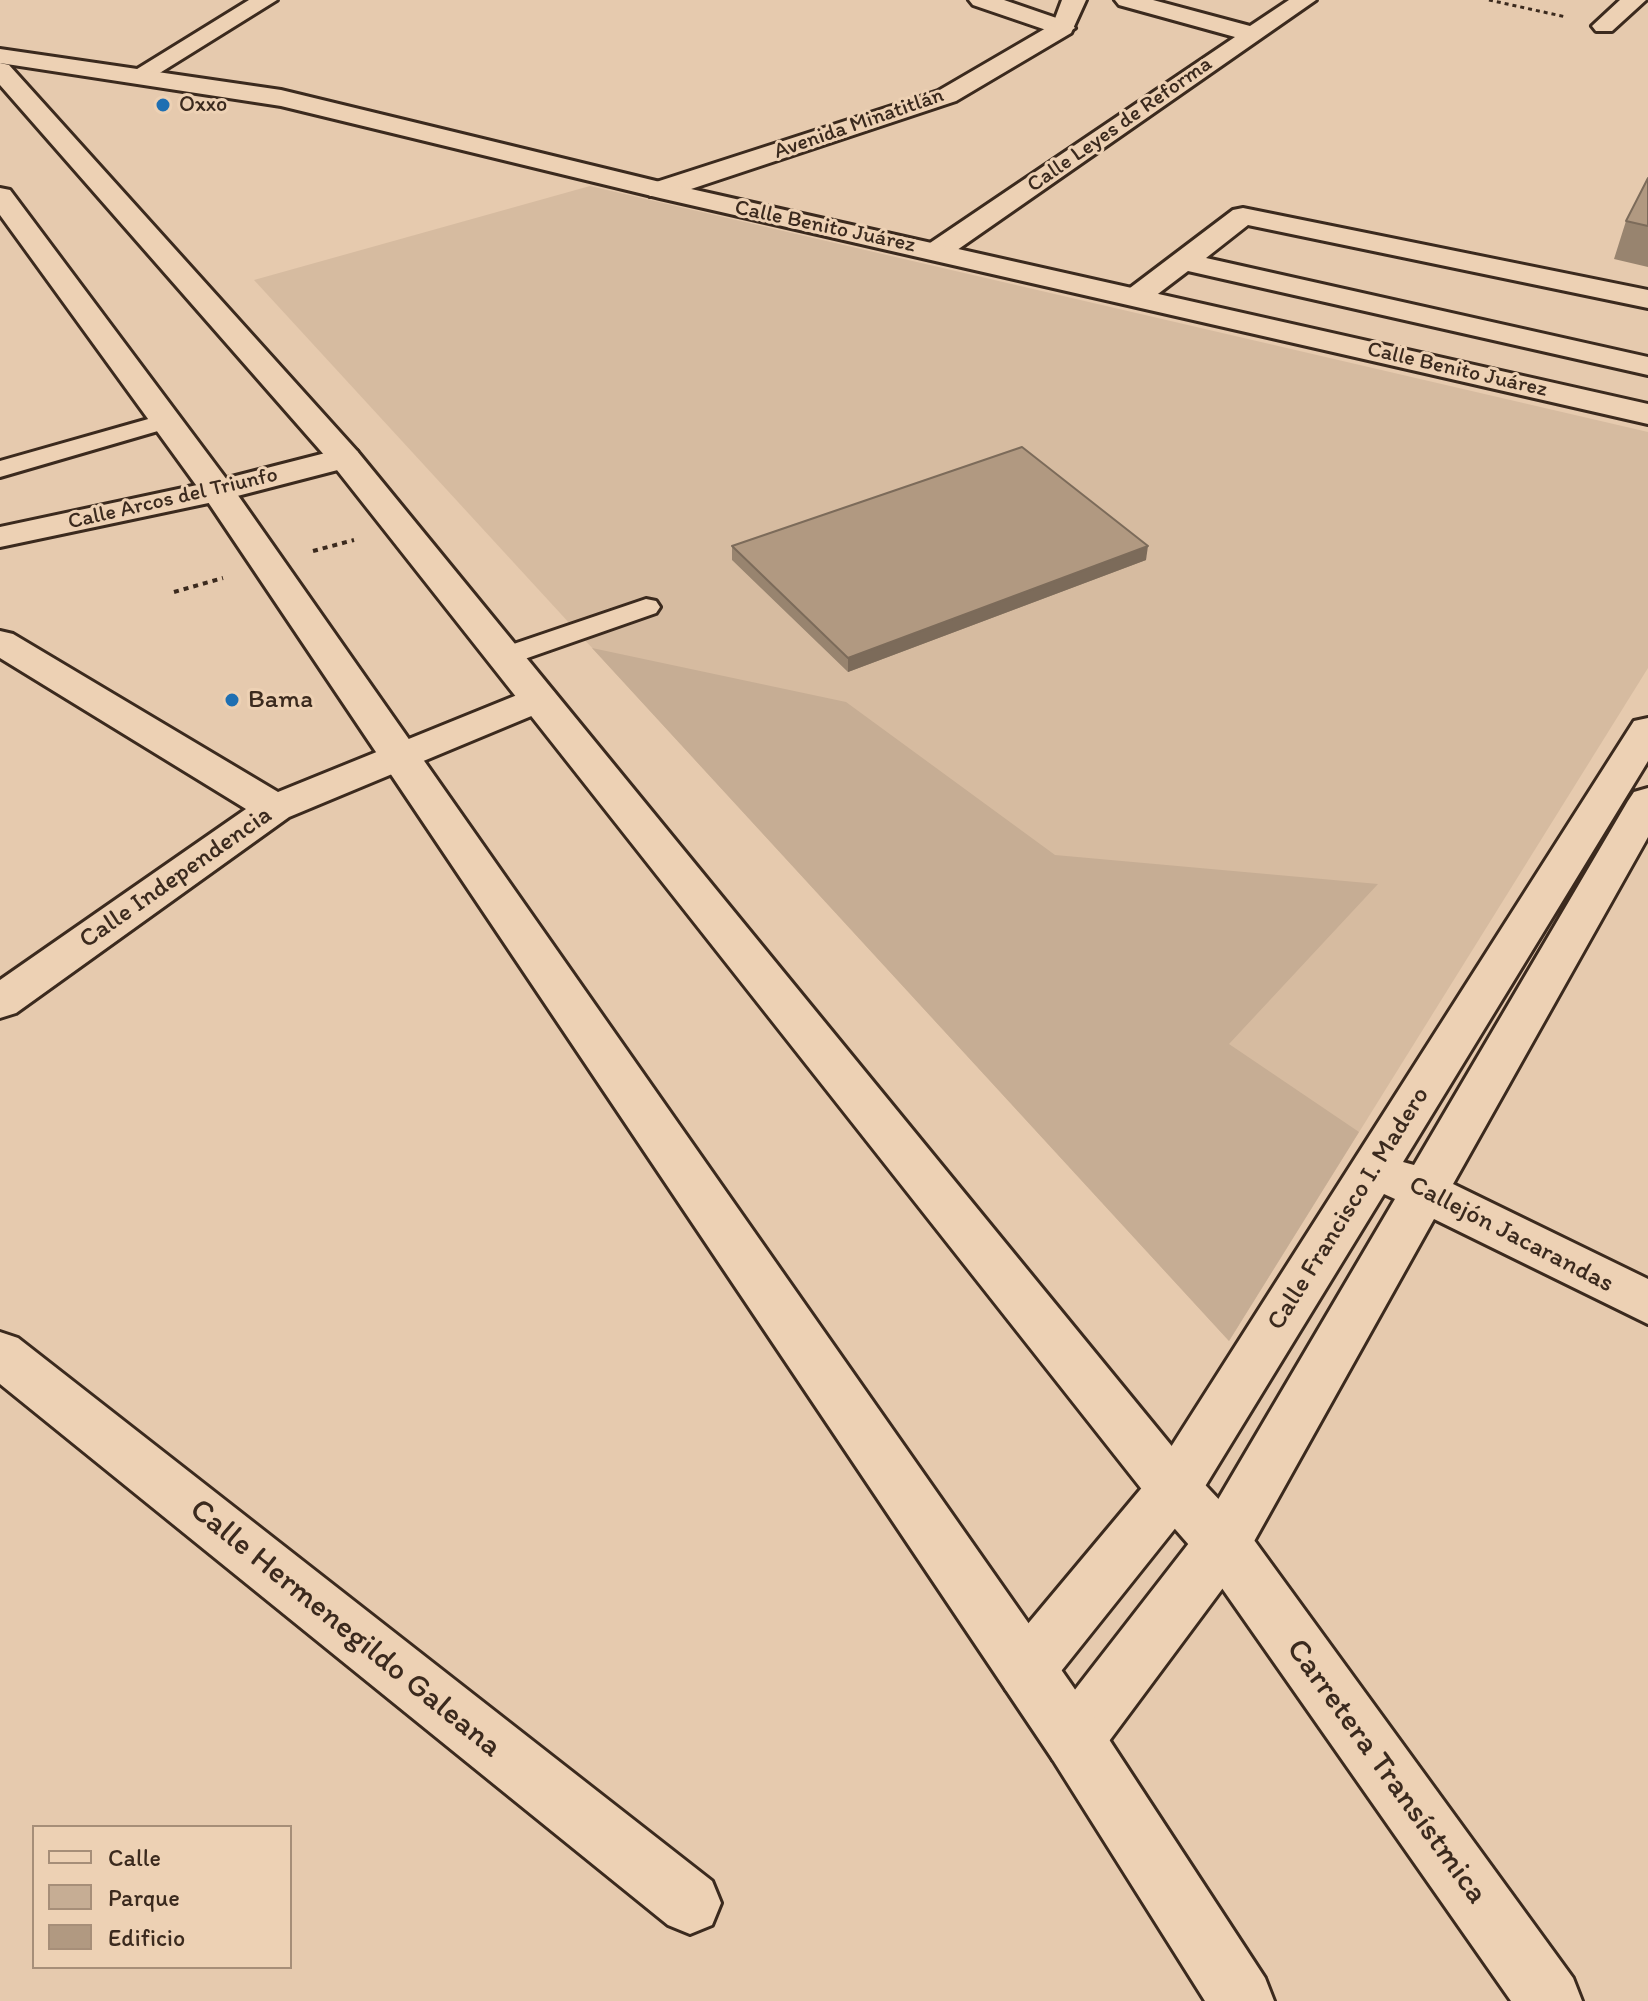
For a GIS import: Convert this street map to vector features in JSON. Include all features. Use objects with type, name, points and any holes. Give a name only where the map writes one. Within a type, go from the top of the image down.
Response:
[{"type":"main road","points":[[141,74],[265,0]]},
{"type":"main road","points":[[981,0],[1063,28],[1074,0]]},
{"type":"main road","points":[[1127,0],[1252,34]]},
{"type":"main road","name":"Calle Leyes de Reforma","points":[[937,251],[1304,0]]},
{"type":"main road","points":[[1604,26],[1634,0]]},
{"type":"main road","name":"Avenida Minatitlán","points":[[660,190],[947,96],[1063,28]]},
{"type":"main road","name":"Calle Benito Juárez","points":[[0,56],[141,74],[281,98],[660,190],[1648,414]]},
{"type":"main road","name":"Carretera Transístmica","points":[[0,70],[345,458],[1174,1489],[1223,1543],[1550,2001]]},
{"type":"main road","points":[[6,215],[218,491],[1074,1739],[1242,2001]]},
{"type":"main road","points":[[1136,297],[1239,218],[1248,216],[1648,299]]},
{"type":"main road","points":[[1182,261],[1648,366]]},
{"type":"main road","name":"Calle Arcos del Triunfo","points":[[0,537],[218,491],[345,458]]},
{"type":"main road","points":[[0,642],[275,808]]},
{"type":"main road","name":"Calle Independencia","points":[[0,1002],[275,808],[540,699]]},
{"type":"main road","name":"Calle Francisco I. Madero","points":[[1074,1739],[1223,1543],[1424,1191],[1615,850],[1648,730]]},
{"type":"main road","name":"Calle Francisco I. Madero","points":[[1026,1670],[1174,1489],[1375,1167],[1615,850],[1648,801]]},
{"type":"main road","name":"Callejón Jacarandas","points":[[1375,1167],[1648,1303]]},
{"type":"main road","name":"Calle Hermenegildo Galeana","points":[[0,1354],[690,1903]]},
{"type":"lane","points":[[0,469],[166,421]]},
{"type":"lane","points":[[506,656],[646,607]]},
{"type":"shaded area","points":[[590,186],[1648,432],[1648,668],[1229,1341],[254,280]]},
{"type":"green space","points":[[592,648],[846,702],[1055,855],[1378,884],[1229,1044],[1359,1132],[1229,1341]]},
{"type":"building","points":[[1648,178],[1648,226],[1626,221]]},
{"type":"building","points":[[1022,447],[1148,546],[848,658],[732,546]]},
{"type":"place","name":"Oxxo","points":[[163,105]]},
{"type":"place","name":"Bama","points":[[232,700]]}]
